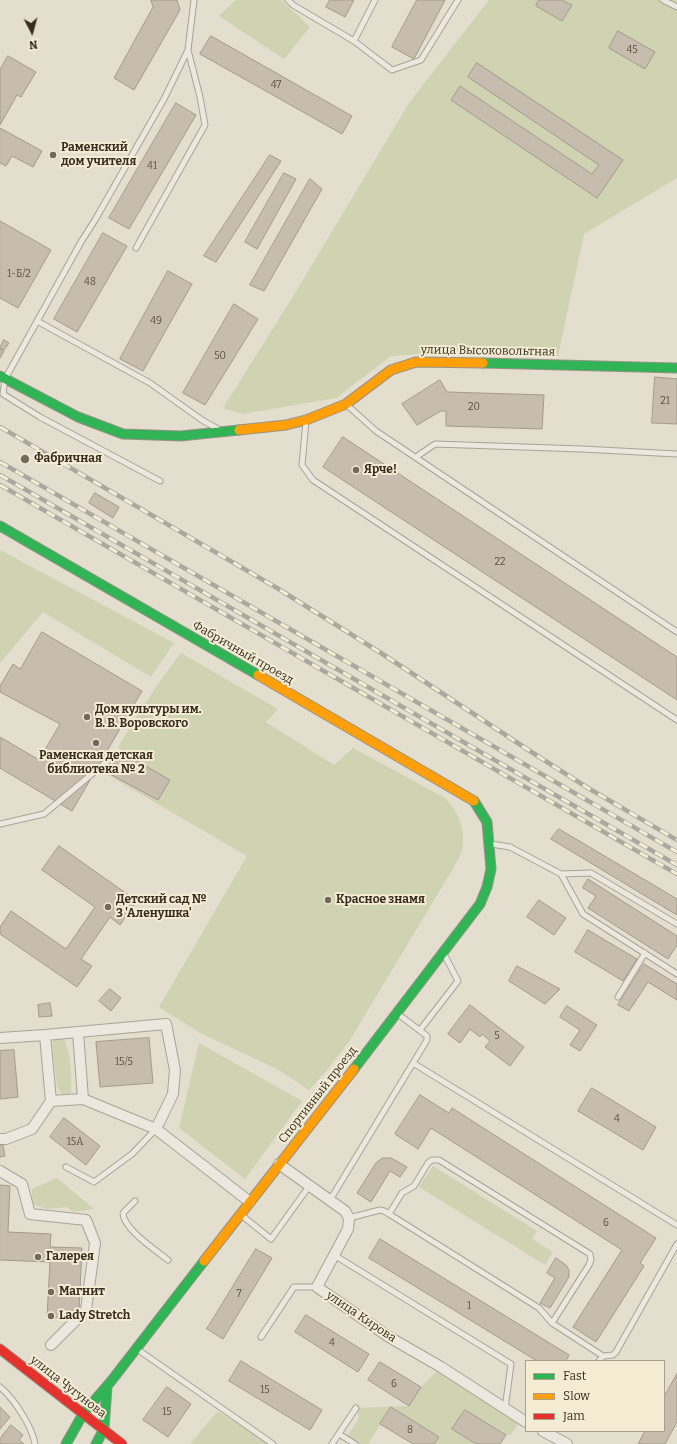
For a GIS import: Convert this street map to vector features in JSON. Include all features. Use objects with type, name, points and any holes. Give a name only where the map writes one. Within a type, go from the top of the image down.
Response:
[{"type":"main road","name":"улица Высоковольтная","points":[[2,377],[78,417],[123,434],[181,436],[286,425],[306,420],[346,404],[391,370],[416,362],[677,368]]},
{"type":"main road","name":"Фабричный проезд","points":[[0,526],[474,801]]},
{"type":"main road","name":"Спортивный проезд","points":[[66,1444],[83,1414],[107,1387],[240,1214],[398,1013],[480,904],[487,887],[491,869],[490,844],[487,822],[474,801]]},
{"type":"main road","name":"улица Чугунова","points":[[0,1349],[122,1444]]},
{"type":"main road","points":[[96,1444],[104,1429],[107,1387]]},
{"type":"street","points":[[0,1038],[166,1024],[175,1070],[172,1094],[156,1129]]},
{"type":"street","points":[[78,1032],[83,1099]]},
{"type":"street","points":[[0,1139],[6,1139],[32,1128],[51,1101],[45,1035]]},
{"type":"street","points":[[51,1101],[83,1099],[156,1129],[250,1202]]},
{"type":"street","points":[[279,1164],[345,1211],[349,1218]]},
{"type":"street","points":[[0,1171],[22,1184],[30,1214],[86,1220],[95,1243],[86,1310],[51,1345]]},
{"type":"street","name":"улица Кирова","points":[[349,1218],[348,1229],[317,1287],[389,1337],[441,1367],[525,1421]]},
{"type":"street","points":[[556,1434],[567,1444]]},
{"type":"lane","points":[[160,481],[17,404],[2,394],[2,377],[37,321],[164,99],[188,50],[194,0]]},
{"type":"lane","points":[[288,0],[354,41],[392,70],[421,60],[458,0]]},
{"type":"lane","points":[[354,41],[375,0]]},
{"type":"lane","points":[[663,0],[677,7]]},
{"type":"lane","points":[[136,248],[205,125],[200,97],[188,50]]},
{"type":"lane","points":[[37,321],[150,383],[202,420],[225,432]]},
{"type":"lane","points":[[346,404],[376,431],[677,632]]},
{"type":"lane","points":[[306,420],[302,464],[313,480],[677,720]]},
{"type":"lane","points":[[416,457],[435,444],[582,448],[677,454]]},
{"type":"lane","points":[[0,824],[44,814],[111,758]]},
{"type":"lane","points":[[490,844],[510,847],[561,874],[591,873],[677,924]]},
{"type":"lane","points":[[561,874],[583,914],[677,974]]},
{"type":"lane","points":[[420,1030],[458,980],[443,952]]},
{"type":"lane","points":[[618,997],[645,953]]},
{"type":"lane","points":[[330,1200],[428,1038],[398,1013]]},
{"type":"lane","points":[[413,1063],[677,1225]]},
{"type":"lane","points":[[66,1167],[94,1182],[132,1154],[156,1129]]},
{"type":"lane","points":[[389,1214],[402,1193],[414,1186],[428,1163],[436,1159],[586,1251],[590,1254],[591,1260],[552,1324]]},
{"type":"lane","points":[[240,1214],[271,1239],[310,1186]]},
{"type":"lane","points":[[135,1201],[123,1213],[123,1218],[130,1228],[168,1260]]},
{"type":"lane","points":[[349,1218],[382,1210],[539,1308],[552,1324],[603,1356],[613,1355],[616,1352],[677,1244]]},
{"type":"lane","points":[[334,1255],[511,1364],[505,1409]]},
{"type":"lane","points":[[260,1337],[294,1287],[317,1287]]},
{"type":"lane","points":[[136,1349],[273,1444]]},
{"type":"lane","points":[[600,1360],[603,1356]]},
{"type":"lane","points":[[0,1387],[8,1394],[33,1433],[35,1444]]},
{"type":"lane","points":[[332,1444],[356,1408]]},
{"type":"lane","points":[[339,1434],[355,1444]]},
{"type":"green space","points":[[236,0],[281,0],[310,27],[284,59],[219,16]]},
{"type":"green space","points":[[489,0],[677,0],[677,178],[584,234],[558,356],[480,350],[391,356],[336,398],[242,414],[223,408],[292,298],[409,103]]},
{"type":"green space","points":[[0,550],[174,643],[151,677],[43,612],[0,663]]},
{"type":"green space","name":"Красное знамя","points":[[181,653],[278,709],[266,722],[334,765],[353,748],[445,798],[458,815],[462,828],[462,850],[454,867],[350,1040],[327,1070],[309,1090],[277,1069],[200,1033],[159,1007],[247,856],[106,774],[122,750],[118,747],[140,711]]},
{"type":"green space","points":[[63,1037],[70,1064],[71,1093],[63,1096],[57,1087],[52,1046],[54,1038]]},
{"type":"green space","points":[[199,1043],[302,1101],[245,1179],[179,1128]]},
{"type":"green space","points":[[433,1166],[537,1231],[532,1239],[553,1252],[545,1265],[419,1187]]},
{"type":"green space","points":[[57,1178],[94,1209],[73,1212],[67,1207],[47,1209],[32,1204],[32,1189]]},
{"type":"green space","points":[[441,1367],[522,1419],[510,1435],[506,1435],[465,1410],[453,1429],[476,1444],[434,1444],[439,1437],[391,1407],[368,1444],[355,1444],[346,1438],[359,1418],[356,1408],[409,1406],[421,1387]]},
{"type":"green space","points":[[217,1412],[219,1412],[271,1444],[190,1444]]},
{"type":"building","points":[[151,0],[177,0],[180,10],[134,90],[114,78],[153,7]]},
{"type":"building","points":[[330,0],[354,0],[345,17],[326,7]]},
{"type":"building","points":[[417,0],[445,0],[414,59],[392,47]]},
{"type":"building","points":[[539,0],[562,0],[572,5],[562,21],[536,6]]},
{"type":"building","points":[[618,31],[655,52],[645,69],[609,48]]},
{"type":"building","points":[[211,36],[352,116],[342,134],[200,54]]},
{"type":"building","points":[[8,56],[36,72],[21,97],[17,95],[0,125],[0,70]]},
{"type":"building","points":[[477,63],[623,160],[597,198],[451,100],[460,86],[592,174],[599,165],[468,77]]},
{"type":"building","points":[[176,103],[196,115],[129,229],[109,218]]},
{"type":"building","points":[[0,128],[42,151],[33,167],[12,156],[6,166],[0,163]]},
{"type":"building","points":[[270,155],[281,161],[216,262],[204,256]]},
{"type":"building","points":[[284,173],[296,179],[257,249],[245,242]]},
{"type":"building","points":[[310,179],[322,189],[264,291],[250,285]]},
{"type":"building","points":[[0,221],[51,250],[18,308],[0,298]]},
{"type":"building","points":[[103,233],[127,246],[77,332],[54,319]]},
{"type":"building","points":[[168,271],[192,284],[143,371],[120,359]]},
{"type":"building","points":[[234,304],[258,319],[205,405],[183,393]]},
{"type":"building","points":[[4,340],[9,343],[4,350],[0,348]]},
{"type":"building","points":[[0,349],[4,351],[0,358]]},
{"type":"building","points":[[655,377],[677,379],[677,424],[652,423]]},
{"type":"building","points":[[440,380],[447,392],[544,395],[542,429],[446,426],[446,411],[441,411],[417,425],[402,404]]},
{"type":"building","points":[[343,437],[677,657],[677,700],[323,467]]},
{"type":"building","points":[[95,493],[119,507],[113,518],[89,503]]},
{"type":"building","name":"Дом культуры им. В. В. Воровского","points":[[42,632],[142,691],[72,811],[0,768],[0,737],[39,760],[60,724],[0,692],[0,686],[13,664],[20,669]]},
{"type":"building","points":[[121,752],[170,780],[158,800],[108,773]]},
{"type":"building","points":[[559,829],[677,899],[677,915],[551,839]]},
{"type":"building","points":[[59,846],[137,901],[120,925],[110,917],[81,959],[92,966],[77,987],[0,934],[0,927],[11,911],[66,949],[95,907],[42,870]]},
{"type":"building","points":[[588,879],[677,936],[677,945],[668,959],[588,908],[596,896],[583,888]]},
{"type":"building","points":[[539,900],[566,918],[554,935],[527,917]]},
{"type":"building","points":[[588,930],[637,959],[623,981],[575,952]]},
{"type":"building","points":[[644,964],[677,984],[677,1000],[648,982],[629,1011],[618,1005]]},
{"type":"building","points":[[517,966],[560,989],[545,1004],[509,981]]},
{"type":"building","points":[[110,989],[121,998],[111,1011],[99,1001]]},
{"type":"building","points":[[50,1003],[52,1016],[39,1017],[38,1005]]},
{"type":"building","points":[[470,1005],[524,1047],[510,1066],[485,1047],[490,1041],[482,1034],[480,1037],[470,1029],[460,1043],[448,1034]]},
{"type":"building","points":[[567,1006],[597,1025],[580,1051],[570,1045],[580,1030],[560,1017]]},
{"type":"building","points":[[149,1038],[153,1083],[100,1087],[96,1042]]},
{"type":"building","points":[[14,1050],[18,1097],[0,1099],[0,1051]]},
{"type":"building","points":[[592,1088],[656,1127],[643,1150],[578,1111]]},
{"type":"building","points":[[420,1095],[449,1113],[452,1108],[656,1238],[640,1263],[644,1266],[596,1342],[573,1327],[622,1250],[431,1128],[418,1149],[395,1134]]},
{"type":"building","points":[[64,1118],[100,1146],[86,1165],[50,1137]]},
{"type":"building","points":[[0,1145],[3,1145],[5,1156],[0,1157]]},
{"type":"building","points":[[383,1158],[391,1158],[407,1167],[400,1177],[390,1171],[371,1202],[357,1193],[376,1163]]},
{"type":"building","points":[[0,1185],[10,1186],[8,1232],[51,1234],[50,1247],[82,1248],[79,1311],[63,1310],[63,1318],[47,1317],[50,1262],[0,1260]]},
{"type":"building","points":[[380,1239],[569,1355],[566,1360],[535,1360],[369,1258]]},
{"type":"building","points":[[256,1249],[272,1258],[223,1339],[207,1329]]},
{"type":"building","points":[[556,1258],[566,1265],[569,1270],[569,1277],[550,1308],[540,1303],[555,1278],[547,1273]]},
{"type":"building","points":[[306,1315],[369,1354],[358,1372],[295,1332]]},
{"type":"building","points":[[241,1361],[322,1410],[310,1430],[229,1381]]},
{"type":"building","points":[[380,1362],[421,1387],[409,1406],[368,1380]]},
{"type":"building","points":[[677,1374],[677,1422],[665,1444],[638,1444],[644,1432],[665,1432],[665,1395]]},
{"type":"building","points":[[167,1387],[191,1404],[168,1437],[143,1420]]},
{"type":"building","points":[[0,1407],[10,1417],[0,1429]]},
{"type":"building","points":[[391,1407],[439,1437],[434,1444],[413,1444],[380,1424]]},
{"type":"building","points":[[465,1410],[506,1435],[500,1444],[476,1444],[452,1429]]},
{"type":"building","points":[[11,1425],[23,1435],[19,1440],[24,1444],[0,1444],[0,1439]]},
{"type":"railway","points":[[0,427],[277,588],[381,653],[588,788],[677,840]]},
{"type":"railway","points":[[0,462],[677,852]]},
{"type":"railway","points":[[0,475],[677,865]]},
{"type":"railway","points":[[0,485],[677,874]]},
{"type":"traffic: fast","points":[[483,363],[677,368]]},
{"type":"traffic: fast","points":[[0,376],[78,417],[123,434],[181,436],[239,430]]},
{"type":"traffic: fast","points":[[0,526],[258,675]]},
{"type":"traffic: fast","points":[[354,1069],[480,904],[487,887],[491,869],[487,822],[474,801]]},
{"type":"traffic: fast","points":[[66,1444],[83,1414],[112,1380],[204,1261]]},
{"type":"traffic: fast","points":[[96,1444],[104,1429],[107,1387]]},
{"type":"traffic: slow","points":[[239,430],[286,425],[306,420],[346,404],[391,370],[416,362],[483,363]]},
{"type":"traffic: slow","points":[[258,675],[474,801]]},
{"type":"traffic: slow","points":[[204,1261],[354,1069]]},
{"type":"traffic: jam","points":[[0,1349],[122,1444]]},
{"type":"place","name":"Раменский дом учителя","points":[[53,155]]},
{"type":"place","name":"Фабричная","points":[[25,459]]},
{"type":"place","name":"Ярче!","points":[[356,470]]},
{"type":"place","name":"Дом культуры им. В. В. Воровского","points":[[87,717]]},
{"type":"place","name":"Раменская детская библиотека № 2","points":[[96,743]]},
{"type":"place","name":"Красное знамя","points":[[328,900]]},
{"type":"place","name":"Детский сад № 3 'Аленушка'","points":[[108,907]]},
{"type":"place","name":"Галерея","points":[[38,1257]]},
{"type":"place","name":"Магнит","points":[[51,1292]]},
{"type":"place","name":"Lady Stretch","points":[[51,1316]]}]
